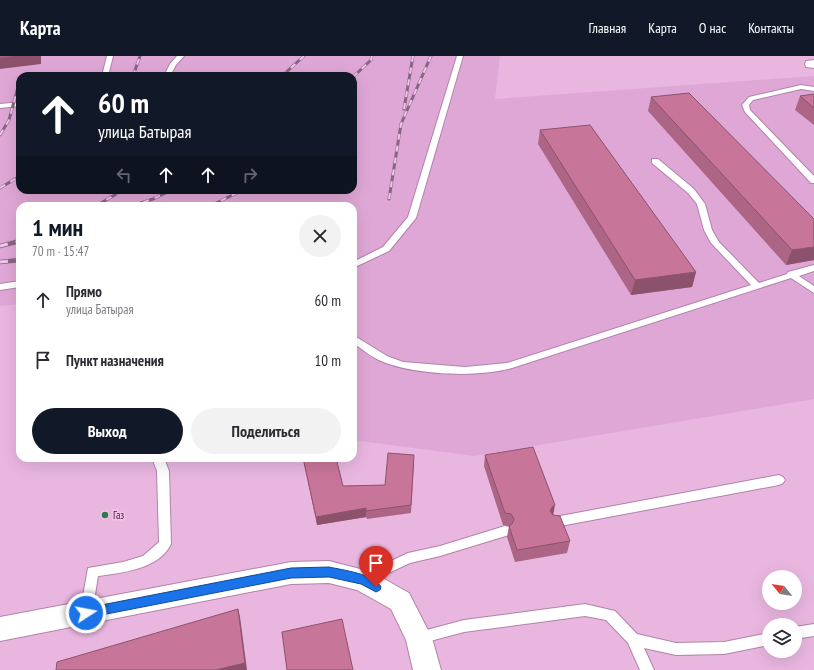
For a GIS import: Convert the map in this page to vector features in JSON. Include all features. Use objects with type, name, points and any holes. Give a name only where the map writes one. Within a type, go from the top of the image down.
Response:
[{"type":"street","points":[[0,629],[291,573],[329,572],[364,580],[400,601],[419,638],[427,670]]},
{"type":"lane","points":[[106,72],[110,56]]},
{"type":"lane","points":[[170,72],[173,64],[181,56]]},
{"type":"lane","points":[[357,262],[386,249],[412,218],[460,56]]},
{"type":"lane","points":[[814,89],[801,87],[751,98],[745,105],[747,112],[814,181]]},
{"type":"lane","points":[[0,106],[16,104]]},
{"type":"lane","points":[[655,161],[691,191],[701,204],[708,230],[715,243],[756,285]]},
{"type":"lane","points":[[357,341],[383,358],[402,365],[465,372],[508,366],[756,285],[814,268]]},
{"type":"lane","points":[[791,274],[814,290]]},
{"type":"lane","points":[[0,287],[16,285]]},
{"type":"lane","points":[[86,613],[92,572],[123,567],[147,560],[165,544],[163,471],[160,462]]},
{"type":"lane","points":[[555,522],[779,480]]},
{"type":"lane","points":[[364,580],[408,558],[440,551],[505,531]]},
{"type":"lane","points":[[419,638],[464,626],[585,610],[610,615],[633,639],[647,670]]},
{"type":"lane","points":[[802,632],[814,630]]},
{"type":"lane","points":[[633,639],[676,649],[724,648],[762,640]]},
{"type":"shaded area","points":[[0,56],[500,56],[495,99],[814,76],[814,399],[474,456],[357,441],[357,202],[16,202],[16,304],[0,306]]},
{"type":"building","points":[[0,56],[20,56],[0,58]]},
{"type":"building","points":[[689,93],[814,219],[814,247],[792,250],[651,97]]},
{"type":"building","points":[[814,94],[814,108],[800,96]]},
{"type":"building","points":[[590,125],[696,272],[635,280],[540,130]]},
{"type":"building","points":[[533,447],[555,505],[550,511],[553,515],[560,516],[570,541],[517,550],[509,526],[512,524],[514,519],[511,514],[505,513],[485,455]]},
{"type":"building","points":[[388,453],[414,455],[411,505],[366,511],[366,508],[316,517],[304,462],[337,462],[343,486],[385,485]]},
{"type":"building","points":[[238,609],[245,663],[216,670],[56,670],[57,662]]},
{"type":"building","points":[[342,619],[353,670],[287,670],[282,632]]},
{"type":"railway","points":[[134,72],[140,56]]},
{"type":"railway","points":[[286,72],[304,56]]},
{"type":"railway","points":[[357,73],[371,60],[372,56]]},
{"type":"railway","points":[[404,109],[413,56]]},
{"type":"railway","points":[[389,199],[401,124],[431,56]]},
{"type":"railway","points":[[0,135],[9,120],[16,95]]},
{"type":"railway","points":[[0,188],[16,178]]},
{"type":"railway","points":[[103,202],[116,194]]},
{"type":"railway","points":[[144,202],[164,194]]},
{"type":"railway","points":[[218,202],[235,194]]},
{"type":"railway","points":[[0,246],[16,242]]},
{"type":"railway","points":[[0,262],[16,260]]},
{"type":"place","name":"Газ","points":[[105,515]]},
{"type":"route","points":[[86,613],[291,573],[329,572],[364,580],[376,587]]}]
